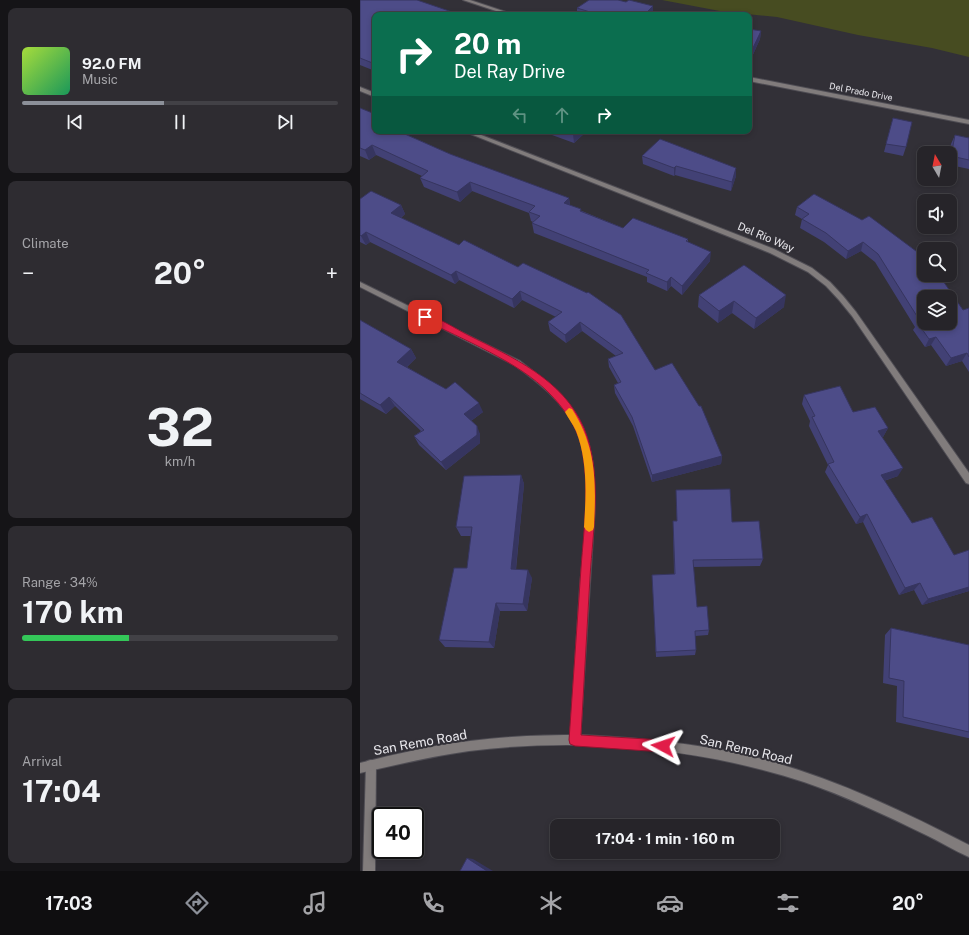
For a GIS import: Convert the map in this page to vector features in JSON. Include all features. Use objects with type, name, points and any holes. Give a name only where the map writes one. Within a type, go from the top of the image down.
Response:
[{"type":"street","points":[[465,0],[503,12]]},
{"type":"street","name":"Del Prado Drive","points":[[752,80],[969,122]]},
{"type":"street","points":[[360,89],[372,94]]},
{"type":"street","name":"Del Rio Way","points":[[474,134],[772,251],[810,270],[828,284],[854,314],[969,480]]},
{"type":"street","points":[[360,284],[517,363],[552,390],[566,406],[579,428],[585,445],[591,489],[575,740]]},
{"type":"street","name":"San Remo Road","points":[[360,768],[436,751],[493,744],[575,740],[663,746],[712,753],[756,763],[803,777],[895,813],[969,851]]},
{"type":"street","points":[[369,871],[371,765]]},
{"type":"green space","points":[[662,0],[969,0],[969,57],[932,48],[858,35],[777,17],[752,15],[752,12],[725,12]]},
{"type":"building","points":[[360,0],[417,0],[452,12],[372,12],[372,63],[360,58]]},
{"type":"building","points":[[589,0],[618,0],[626,2],[629,0],[653,6],[647,12],[590,12],[577,8]]},
{"type":"building","points":[[752,30],[761,31],[752,50]]},
{"type":"building","points":[[360,108],[372,113],[372,134],[405,134],[450,154],[569,198],[564,203],[623,228],[633,218],[688,239],[686,241],[711,252],[682,286],[671,277],[667,282],[646,273],[649,270],[532,223],[540,216],[529,212],[535,206],[470,182],[457,192],[420,178],[428,171],[372,145],[365,150],[360,148]]},
{"type":"building","points":[[893,118],[912,122],[906,147],[886,144]]},
{"type":"building","points":[[955,135],[969,138],[969,160],[957,157],[957,146],[953,146]]},
{"type":"building","points":[[660,139],[736,168],[732,182],[676,166],[674,168],[642,156]]},
{"type":"building","points":[[371,191],[401,205],[391,213],[459,245],[464,240],[518,267],[523,263],[587,293],[588,292],[621,315],[655,370],[672,363],[699,406],[701,406],[722,456],[652,475],[632,417],[614,385],[621,382],[608,359],[623,353],[580,322],[565,335],[548,322],[562,312],[520,291],[512,299],[456,271],[451,275],[366,232],[361,236],[360,199]]},
{"type":"building","points":[[814,194],[862,220],[869,216],[917,252],[917,282],[944,282],[949,290],[917,290],[917,316],[878,254],[863,242],[848,251],[826,233],[802,219],[809,214],[797,207]]},
{"type":"building","points":[[744,265],[786,295],[756,318],[734,301],[719,311],[699,295]]},
{"type":"building","points":[[957,301],[963,310],[969,308],[969,357],[967,353],[951,358],[936,337],[929,339],[923,330],[957,330]]},
{"type":"building","points":[[360,320],[411,349],[397,362],[446,389],[455,382],[479,403],[464,414],[477,426],[477,435],[441,462],[414,436],[424,430],[389,397],[380,405],[360,393]]},
{"type":"building","points":[[840,386],[853,412],[875,407],[888,428],[878,431],[903,468],[881,475],[912,523],[932,517],[954,555],[969,550],[969,587],[928,599],[920,583],[905,588],[867,514],[860,517],[828,464],[834,462],[812,417],[815,416],[804,395]]},
{"type":"building","points":[[521,475],[511,569],[528,570],[523,604],[496,603],[489,642],[439,640],[454,568],[467,568],[472,527],[456,527],[464,476]]},
{"type":"building","points":[[730,489],[732,522],[759,521],[763,559],[693,560],[697,607],[707,606],[709,630],[695,631],[696,650],[656,652],[652,575],[675,574],[673,521],[677,521],[676,490]]},
{"type":"building","points":[[891,628],[969,645],[969,732],[903,717],[904,681],[889,678]]},
{"type":"building","points":[[467,858],[487,871],[460,871]]},
{"type":"slow traffic","points":[[569,412],[579,428],[585,445],[588,462],[591,489],[589,527]]},
{"type":"route","points":[[425,317],[517,363],[552,390],[566,406],[579,428],[585,445],[591,489],[575,740],[663,746]]}]
